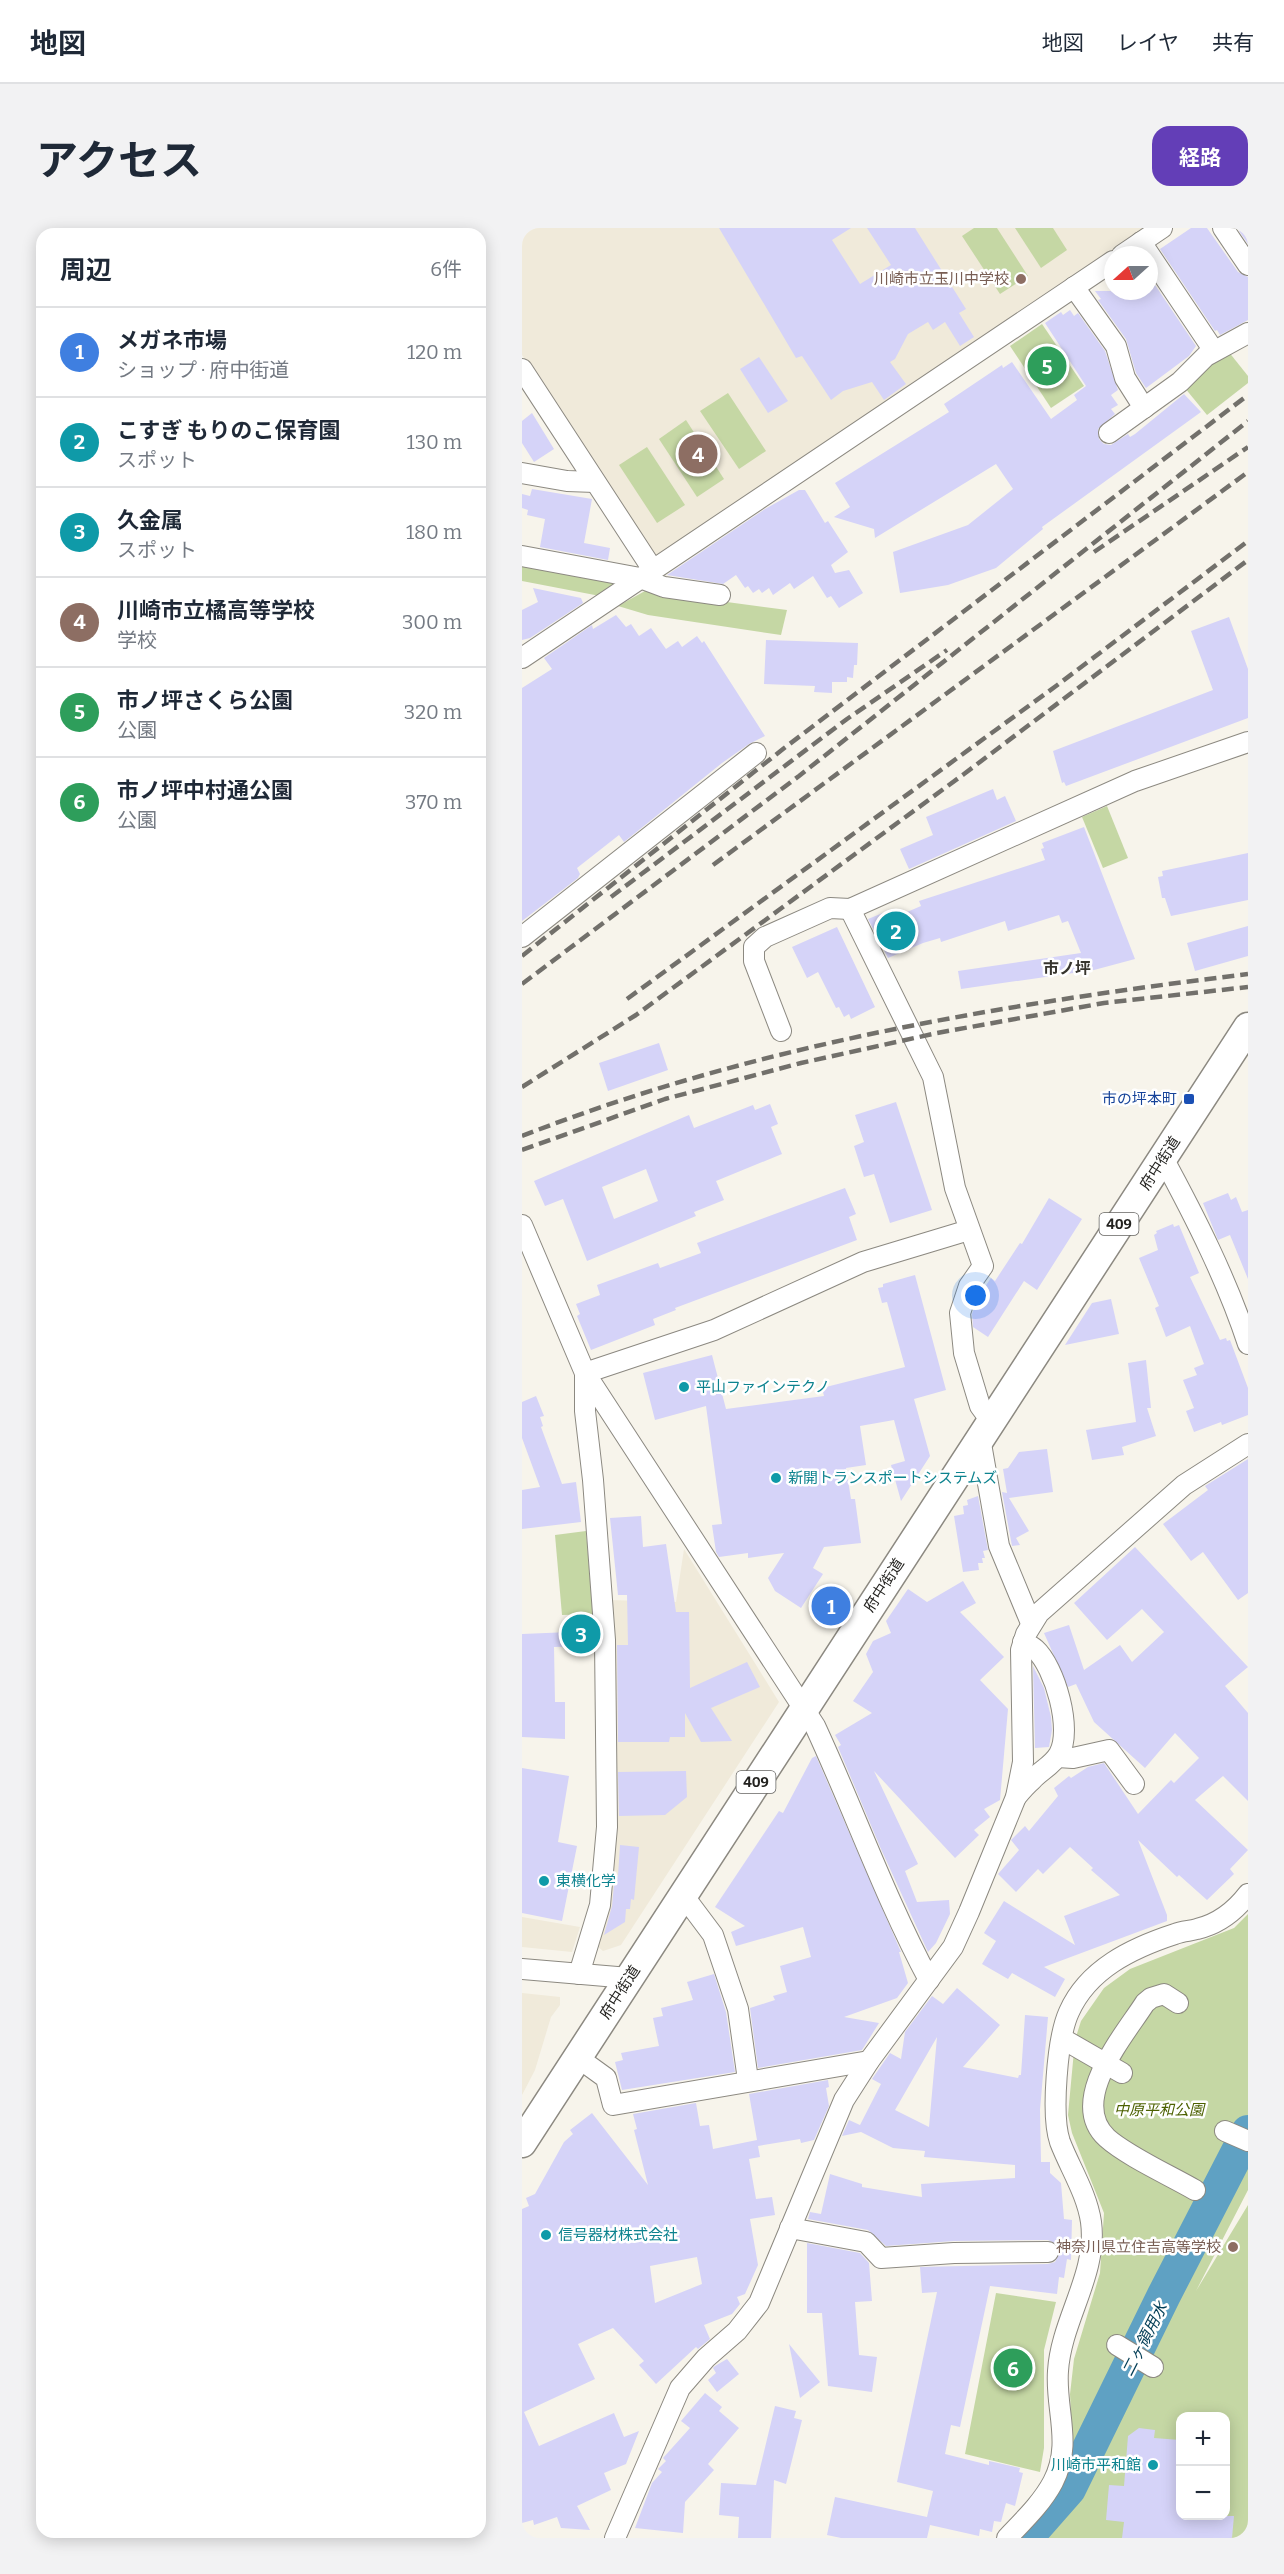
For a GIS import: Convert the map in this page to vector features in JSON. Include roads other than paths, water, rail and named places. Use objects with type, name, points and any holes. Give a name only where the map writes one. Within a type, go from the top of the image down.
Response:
[{"type":"highway","name":"府中街道","points":[[522,2143],[1248,1028]]},
{"type":"street","points":[[1135,246],[1162,228]]},
{"type":"street","points":[[1223,228],[1248,265]]},
{"type":"street","points":[[1141,242],[1214,351]]},
{"type":"street","points":[[522,658],[1104,267]]},
{"type":"street","points":[[1074,287],[1116,346],[1125,378],[1144,408]]},
{"type":"street","points":[[1109,433],[1180,382],[1206,356],[1248,333]]},
{"type":"street","points":[[522,369],[595,482],[646,574],[664,587],[720,595]]},
{"type":"street","points":[[522,473],[567,482],[595,482]]},
{"type":"street","points":[[522,556],[646,574]]},
{"type":"street","points":[[781,1030],[754,961],[754,947],[765,937],[830,908],[850,909],[1135,781],[1248,742]]},
{"type":"street","points":[[522,937],[756,753]]},
{"type":"street","points":[[850,909],[933,1077],[955,1188],[983,1266],[969,1286],[960,1313],[964,1353],[985,1430],[999,1546],[1031,1623]]},
{"type":"street","points":[[1163,1158],[1188,1204],[1239,1317],[1248,1344]]},
{"type":"street","points":[[522,1225],[585,1373],[804,1708],[844,1789],[902,1931],[928,1980]]},
{"type":"street","points":[[585,1373],[714,1330],[863,1262],[969,1230]]},
{"type":"street","points":[[579,1974],[600,1905],[608,1827],[604,1640],[593,1480],[585,1412],[585,1373]]},
{"type":"street","points":[[615,2538],[680,2388],[695,2368],[737,2331],[759,2302],[844,2100],[868,2061],[953,1947],[964,1926],[1016,1797],[1023,1762],[1021,1650],[1031,1623],[1047,1605],[1184,1485],[1248,1444]]},
{"type":"street","points":[[1016,1797],[1030,1780],[1058,1757],[1063,1746],[1065,1732],[1064,1711],[1045,1663],[1036,1649],[1023,1641]]},
{"type":"street","points":[[1058,1757],[1073,1758],[1109,1750],[1134,1784]]},
{"type":"street","points":[[1007,2538],[1054,2481],[1064,2428],[1058,2393],[1058,2370],[1064,2332],[1080,2294],[1091,2243],[1091,2220],[1085,2199],[1061,2144],[1056,2122],[1058,2068],[1069,2011],[1105,1966],[1123,1955],[1175,1933],[1199,1929],[1225,1918],[1248,1894]]},
{"type":"street","points":[[683,1896],[713,1935],[738,2009],[748,2080]]},
{"type":"street","points":[[522,1969],[629,1978]]},
{"type":"street","points":[[1178,2003],[1164,1994],[1151,1998],[1145,2003],[1113,2069],[1096,2086],[1092,2110],[1100,2129],[1116,2144],[1195,2190]]},
{"type":"street","points":[[1063,2039],[1113,2069]]},
{"type":"street","points":[[578,2057],[606,2078],[614,2105],[868,2061]]},
{"type":"street","points":[[1225,2131],[1248,2141]]},
{"type":"street","points":[[790,2228],[866,2242],[881,2258],[954,2253],[1048,2252]]},
{"type":"street","points":[[1117,2345],[1153,2367]]},
{"type":"waterway","name":"二ヶ領用水","points":[[1026,2538],[1069,2489],[1164,2295],[1248,2132]]},
{"type":"railway","points":[[522,956],[783,749],[1248,395]]},
{"type":"railway","points":[[522,984],[799,776],[1248,421]]},
{"type":"railway","points":[[1094,552],[1248,447]]},
{"type":"railway","points":[[713,865],[1248,472]]},
{"type":"railway","points":[[627,999],[1056,686],[1248,541]]},
{"type":"railway","points":[[522,1087],[636,1015],[964,774],[1248,560]]},
{"type":"railway","points":[[611,897],[847,719],[947,650]]},
{"type":"railway","points":[[522,1136],[610,1104],[699,1077],[880,1032],[1063,999],[1248,974]]},
{"type":"railway","points":[[522,1150],[665,1099],[801,1063],[937,1033],[1104,1003],[1248,987]]},
{"type":"place","name":"川崎市立玉川中学校","points":[[1021,279]]},
{"type":"place","name":"市ノ坪さくら公園","points":[[1047,366]]},
{"type":"place","name":"川崎市立橘高等学校","points":[[698,454]]},
{"type":"place","name":"こすぎ もりのこ保育園","points":[[896,931]]},
{"type":"place","name":"市の坪本町","points":[[1189,1099]]},
{"type":"place","name":"平山ファインテクノ","points":[[684,1387]]},
{"type":"place","name":"新開トランスポートシステムズ","points":[[776,1478]]},
{"type":"place","name":"メガネ市場","points":[[831,1606]]},
{"type":"place","name":"久金属","points":[[581,1634]]},
{"type":"place","name":"東横化学","points":[[544,1881]]},
{"type":"place","name":"信号器材株式会社","points":[[546,2235]]},
{"type":"place","name":"神奈川県立住吉高等学校","points":[[1233,2247]]},
{"type":"place","name":"市ノ坪中村通公園","points":[[1013,2368]]},
{"type":"place","name":"川崎市平和館","points":[[1153,2465]]},
{"type":"district","name":"市ノ坪","points":[[1067,968]]},
{"type":"park label","name":"中原平和公園","points":[[1159,2110]]}]
